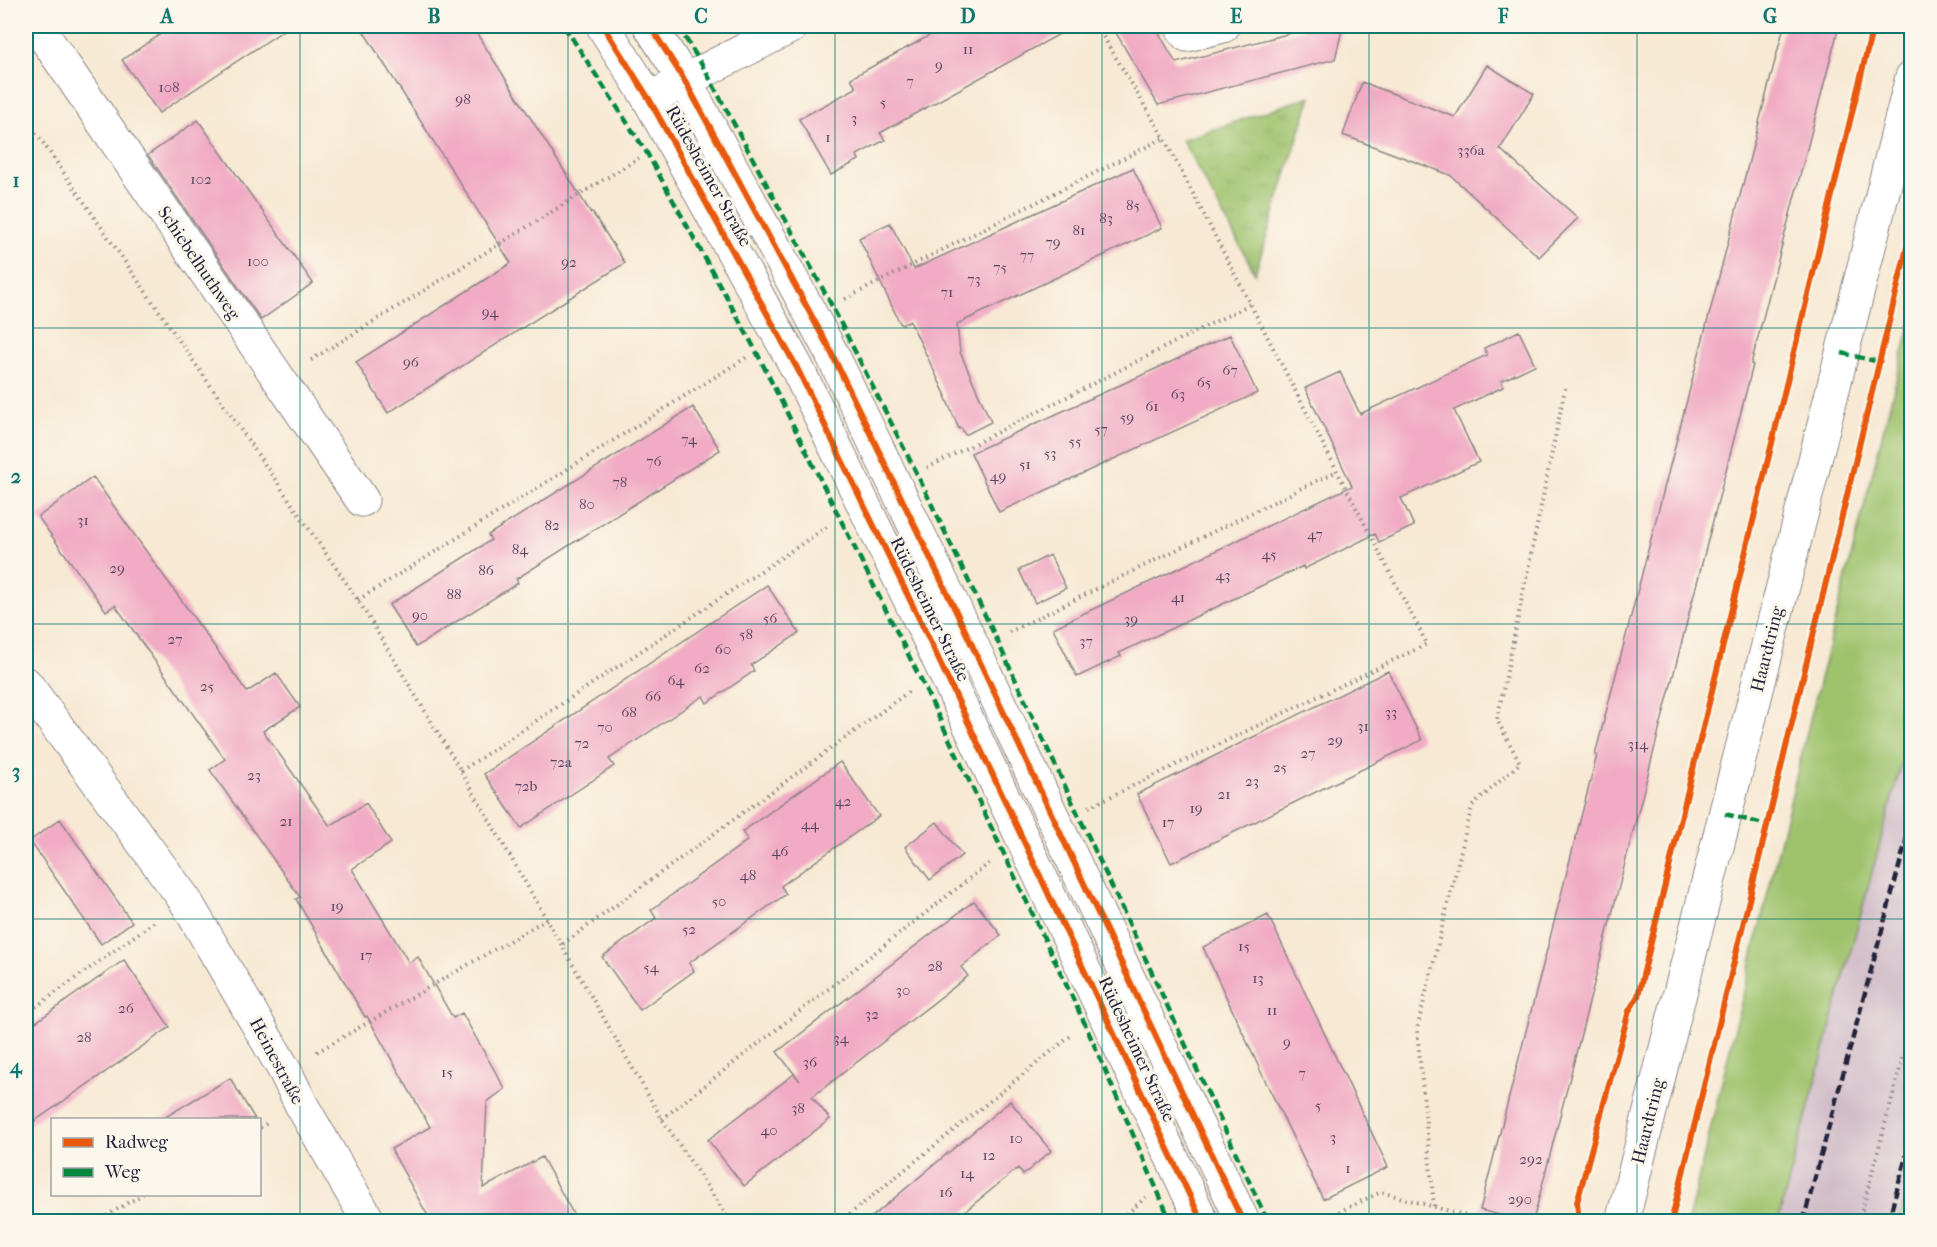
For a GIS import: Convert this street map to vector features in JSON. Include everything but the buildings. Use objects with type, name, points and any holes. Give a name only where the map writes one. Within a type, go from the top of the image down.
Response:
[{"type":"main road","name":"Schiebelhuthweg","points":[[37,26],[362,500]]},
{"type":"main road","name":"Rüdesheimer Straße","points":[[603,26],[649,99],[802,378],[930,641],[1202,1221]]},
{"type":"main road","name":"Rüdesheimer Straße","points":[[650,26],[685,81],[851,394],[963,626],[1243,1221]]},
{"type":"main road","points":[[649,99],[792,26]]},
{"type":"main road","points":[[1181,26],[1187,35],[1223,26]]},
{"type":"main road","name":"Haardtring","points":[[1622,1221],[1911,77]]},
{"type":"main road","name":"Heinestraße","points":[[26,684],[185,900],[369,1221]]},
{"type":"path","points":[[1088,807],[1427,644],[1164,138],[1096,26]]},
{"type":"path","points":[[26,118],[358,600],[461,771],[662,1119],[731,1221]]},
{"type":"path","points":[[842,301],[1164,138]]},
{"type":"path","points":[[279,380],[647,153]]},
{"type":"path","points":[[917,474],[1250,304]]},
{"type":"path","points":[[358,600],[756,351]]},
{"type":"path","points":[[1434,1206],[1417,1029],[1472,806],[1520,763],[1497,720],[1566,384]]},
{"type":"path","points":[[1007,633],[1337,471]]},
{"type":"path","points":[[461,771],[840,519]]},
{"type":"path","points":[[562,944],[912,688]]},
{"type":"path","points":[[662,1119],[993,861]]},
{"type":"path","points":[[26,1014],[185,900]]},
{"type":"path","points":[[285,1071],[547,919]]},
{"type":"path","points":[[840,1221],[1076,1031]]},
{"type":"path","points":[[1859,1221],[1904,1053]]},
{"type":"path","points":[[1317,1221],[1381,1192],[1489,1221]]},
{"type":"path","points":[[1118,1221],[1148,1195]]},
{"type":"path","points":[[96,1221],[140,1196]]},
{"type":"shaded area","points":[[1911,322],[1911,1221],[1688,1222],[1818,687]]},
{"type":"green space","points":[[1311,96],[1255,273],[1182,140]]},
{"type":"green space","points":[[1911,322],[1911,728],[1778,1221],[1688,1221],[1818,687]]},
{"type":"green space","points":[[1911,1176],[1911,1221],[1899,1221]]},
{"type":"railway","points":[[1803,1222],[1912,819]]},
{"type":"railway","points":[[1888,1222],[1912,1135]]},
{"type":"marked path","points":[[564,26],[647,153],[756,351],[922,682],[1085,1024],[1171,1222]]},
{"type":"marked path","points":[[678,26],[705,70],[832,306],[917,474],[996,638],[1268,1222]]},
{"type":"marked path","points":[[1842,353],[1879,362]]},
{"type":"marked path","points":[[1725,814],[1767,825]]},
{"type":"cycle path","points":[[603,26],[649,99],[797,368],[930,641],[1202,1222]]},
{"type":"cycle path","points":[[650,26],[685,81],[831,352],[963,626],[1243,1222]]},
{"type":"cycle path","points":[[1579,1222],[1577,1202],[1629,1011],[1638,996],[1873,26]]},
{"type":"cycle path","points":[[1671,1222],[1912,227]]}]
